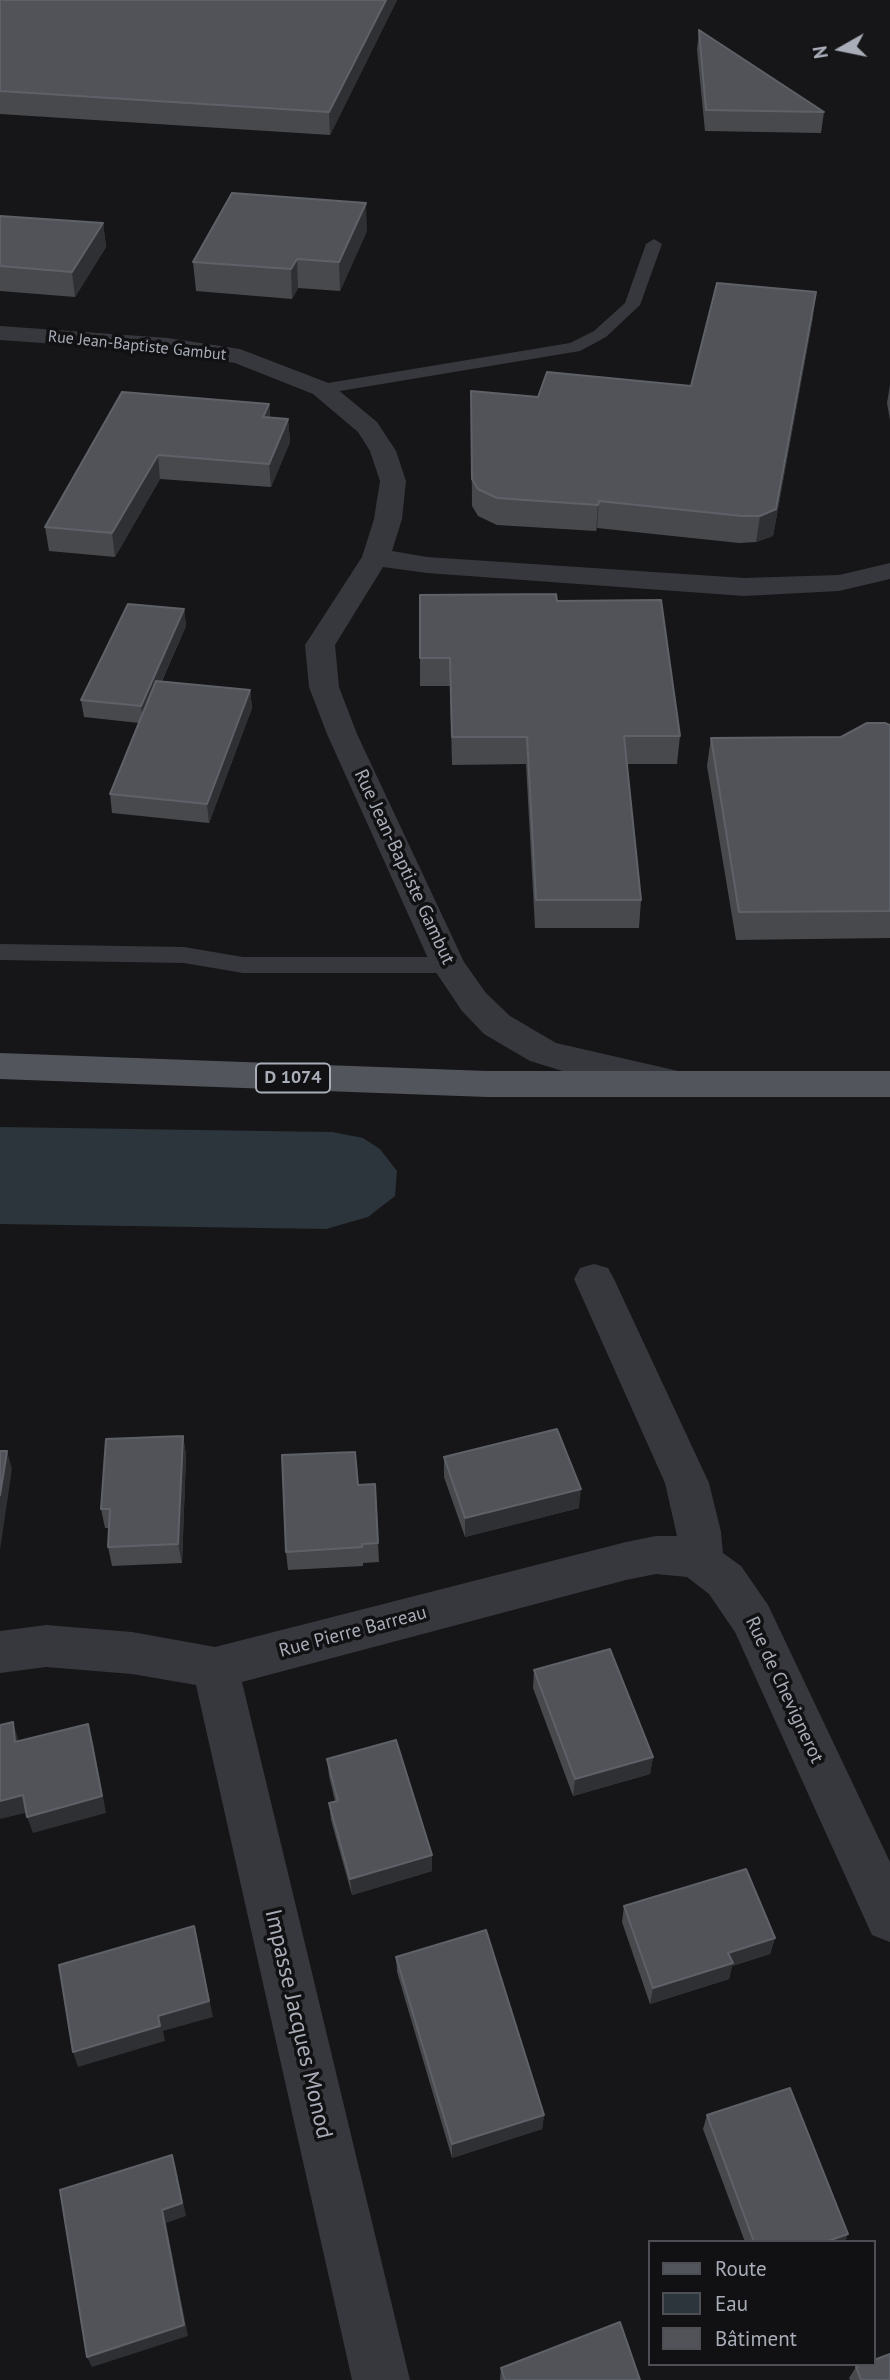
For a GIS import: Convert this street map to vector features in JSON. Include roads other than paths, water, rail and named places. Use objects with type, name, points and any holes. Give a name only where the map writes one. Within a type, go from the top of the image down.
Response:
[{"type":"main road","name":"D 1074","points":[[0,1066],[487,1084],[890,1084]]},
{"type":"street","name":"Rue Jean-Baptiste Gambut","points":[[0,333],[168,345],[240,356],[322,389],[368,427],[383,451],[393,481],[388,519],[376,557],[320,645],[324,687],[342,734],[448,965],[474,1002],[497,1025],[518,1040],[566,1059],[686,1085]]},
{"type":"street","points":[[376,557],[427,565],[744,587],[839,583],[890,571]]},
{"type":"street","points":[[594,1279],[687,1483],[699,1532],[701,1562]]},
{"type":"street","name":"Rue Pierre Barreau","points":[[0,1652],[46,1646],[132,1653],[215,1668],[626,1561],[656,1555],[678,1555],[701,1562]]},
{"type":"street","name":"Rue de Chevignerot","points":[[701,1562],[725,1580],[752,1619],[890,1917]]},
{"type":"street","name":"Impasse Jacques Monod","points":[[215,1668],[381,2380]]},
{"type":"lane","points":[[322,389],[575,347],[600,334],[632,306],[654,244]]},
{"type":"lane","points":[[0,952],[184,955],[243,965],[448,965]]},
{"type":"water","points":[[0,1127],[332,1132],[363,1138],[380,1149],[397,1171],[395,1196],[368,1217],[326,1229],[0,1224]]}]
